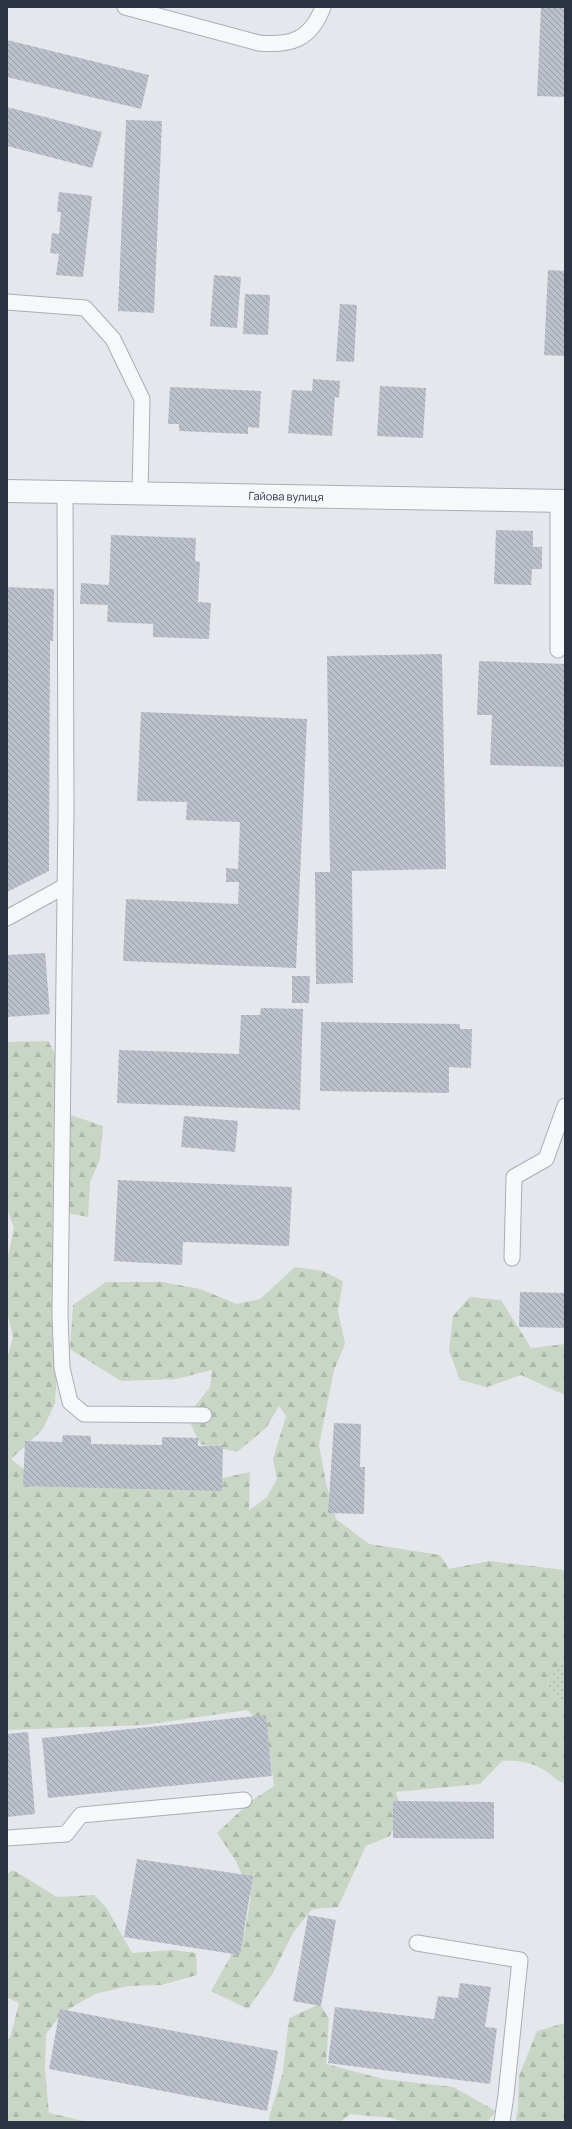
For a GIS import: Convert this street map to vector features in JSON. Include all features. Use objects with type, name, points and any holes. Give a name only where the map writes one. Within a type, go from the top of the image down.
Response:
[{"type":"street","name":"Гайова вулиця","points":[[7,491],[562,501]]},
{"type":"lane","points":[[126,7],[259,43],[278,45],[297,41],[313,28],[323,7]]},
{"type":"lane","points":[[7,302],[85,308],[114,339],[142,400],[140,493]]},
{"type":"lane","points":[[65,492],[64,886],[60,1315],[62,1368],[70,1402],[84,1414],[204,1415]]},
{"type":"lane","points":[[558,650],[562,501]]},
{"type":"lane","points":[[7,918],[64,886]]},
{"type":"lane","points":[[512,1258],[514,1177],[546,1159],[565,1106]]},
{"type":"lane","points":[[7,1838],[66,1834],[81,1815],[244,1800]]},
{"type":"lane","points":[[417,1943],[520,1960],[502,2122]]},
{"type":"green space","points":[[48,1041],[68,1077],[59,1111],[103,1126],[100,1159],[90,1182],[88,1217],[53,1210],[53,1259],[61,1319],[55,1403],[43,1429],[11,1459],[47,1487],[73,1475],[196,1484],[250,1472],[249,1510],[267,1497],[277,1479],[273,1459],[286,1416],[279,1406],[266,1428],[237,1452],[200,1444],[187,1416],[210,1387],[212,1370],[176,1379],[121,1381],[70,1349],[73,1305],[106,1282],[162,1282],[200,1289],[237,1304],[260,1299],[295,1267],[323,1271],[343,1281],[338,1311],[345,1344],[334,1370],[319,1445],[326,1483],[336,1519],[369,1544],[440,1555],[449,1569],[489,1561],[565,1570],[565,1662],[560,1663],[546,1685],[565,1704],[565,1783],[559,1782],[547,1772],[529,1763],[502,1761],[480,1784],[396,1792],[402,1812],[390,1836],[366,1846],[338,1907],[312,1909],[293,1933],[273,1973],[248,2009],[211,1991],[245,1931],[251,1896],[236,1861],[217,1833],[251,1801],[274,1786],[267,1730],[247,1710],[144,1725],[7,1730],[7,1358],[13,1338],[7,1310],[7,1261],[14,1228],[7,1209],[7,1042]]},
{"type":"green space","points":[[470,1297],[501,1300],[531,1348],[565,1344],[565,1395],[521,1375],[487,1387],[460,1380],[449,1351],[453,1316]]},
{"type":"green space","points":[[565,1662],[565,1704],[546,1685],[560,1663]]},
{"type":"green space","points":[[13,1870],[57,1897],[94,1895],[106,1907],[132,1953],[173,1950],[196,1953],[197,1975],[161,1985],[128,1986],[95,1994],[62,2013],[46,2034],[45,2069],[49,2113],[88,2122],[7,2122],[7,2039],[10,2038],[19,2003],[7,1997],[7,1874]]},
{"type":"green space","points":[[320,2004],[329,2019],[326,2064],[383,2079],[453,2087],[496,2111],[487,2122],[404,2122],[391,2118],[350,2114],[340,2122],[270,2122],[269,2117],[283,2072],[289,2018]]},
{"type":"green space","points":[[565,2023],[565,2122],[515,2122],[518,2110],[519,2076],[537,2031]]},
{"type":"building","points":[[541,7],[565,7],[565,97],[537,96]]},
{"type":"building","points":[[7,40],[149,75],[141,109],[7,77]]},
{"type":"building","points":[[7,107],[102,132],[92,168],[7,146]]},
{"type":"building","points":[[126,120],[162,121],[154,313],[118,311]]},
{"type":"building","points":[[59,192],[92,196],[83,277],[56,275],[59,254],[50,253],[52,233],[59,234],[61,212],[57,212]]},
{"type":"building","points":[[548,270],[565,271],[565,356],[544,355]]},
{"type":"building","points":[[214,275],[241,277],[237,328],[210,326]]},
{"type":"building","points":[[245,294],[270,295],[268,335],[243,334]]},
{"type":"building","points":[[340,304],[357,305],[354,362],[336,361]]},
{"type":"building","points":[[313,379],[340,381],[339,398],[335,397],[332,436],[288,433],[292,390],[312,391]]},
{"type":"building","points":[[380,386],[426,388],[423,438],[377,436]]},
{"type":"building","points":[[170,387],[261,391],[259,428],[248,427],[248,434],[179,431],[179,424],[168,424]]},
{"type":"building","points":[[496,530],[533,531],[533,547],[542,547],[542,569],[532,569],[531,585],[494,584]]},
{"type":"building","points":[[111,535],[196,538],[195,561],[200,562],[198,602],[211,603],[209,639],[153,637],[153,624],[107,622],[108,605],[80,604],[81,583],[109,585]]},
{"type":"building","points":[[7,587],[54,589],[53,641],[50,641],[49,871],[7,892]]},
{"type":"building","points":[[442,654],[446,869],[352,871],[353,983],[316,984],[315,872],[330,872],[327,656]]},
{"type":"building","points":[[479,661],[565,664],[565,767],[490,765],[492,715],[477,715]]},
{"type":"building","points":[[141,712],[307,719],[296,968],[123,961],[126,899],[238,904],[239,882],[226,882],[226,868],[238,869],[240,822],[186,820],[187,802],[137,801]]},
{"type":"building","points":[[45,953],[50,1014],[7,1017],[7,955]]},
{"type":"building","points":[[292,976],[310,976],[309,1003],[292,1003]]},
{"type":"building","points":[[261,1008],[303,1009],[300,1110],[117,1103],[119,1050],[239,1054],[241,1015],[260,1015]]},
{"type":"building","points":[[321,1022],[460,1024],[460,1029],[472,1029],[471,1068],[449,1067],[449,1093],[320,1091]]},
{"type":"building","points":[[184,1116],[238,1121],[235,1152],[181,1147]]},
{"type":"building","points":[[118,1180],[292,1187],[289,1246],[183,1242],[182,1265],[114,1261]]},
{"type":"building","points":[[520,1292],[565,1293],[565,1328],[519,1327]]},
{"type":"building","points":[[334,1423],[361,1424],[360,1467],[365,1467],[364,1514],[328,1513]]},
{"type":"building","points":[[63,1435],[91,1436],[91,1444],[162,1445],[162,1437],[198,1438],[198,1446],[223,1446],[222,1491],[23,1486],[25,1441],[62,1442]]},
{"type":"building","points":[[266,1715],[272,1776],[48,1798],[42,1738]]},
{"type":"building","points":[[28,1732],[35,1814],[7,1817],[7,1734]]},
{"type":"building","points":[[393,1801],[494,1802],[494,1839],[393,1838]]},
{"type":"building","points":[[137,1859],[253,1876],[240,1955],[124,1937]]},
{"type":"building","points":[[308,1915],[336,1920],[321,2006],[293,2001]]},
{"type":"building","points":[[460,1983],[491,1987],[485,2027],[497,2028],[490,2084],[328,2063],[335,2007],[434,2019],[438,1996],[458,1998]]},
{"type":"building","points":[[60,2009],[278,2051],[267,2111],[49,2069]]}]
